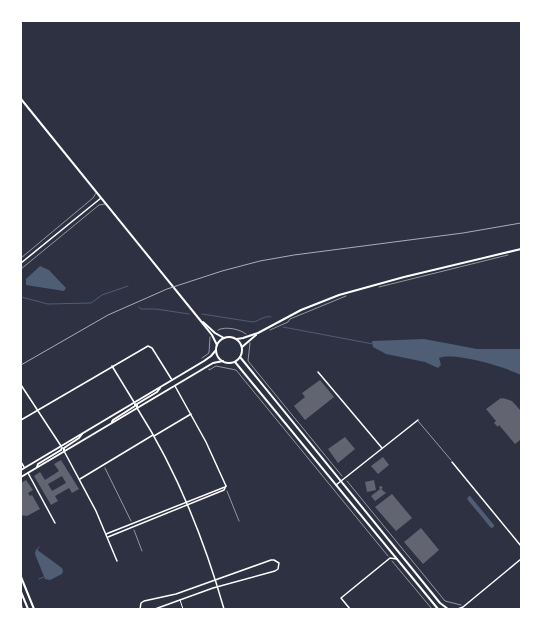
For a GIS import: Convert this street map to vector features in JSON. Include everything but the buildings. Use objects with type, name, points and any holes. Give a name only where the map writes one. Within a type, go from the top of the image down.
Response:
[{"type":"main road","points":[[21,99],[165,276],[212,335],[217,345]]},
{"type":"main road","points":[[21,477],[111,424],[161,387],[204,361],[211,356],[216,350],[217,345],[224,338],[231,337],[237,339],[248,337],[301,310],[339,295],[397,279],[521,249]]},
{"type":"main road","points":[[200,320],[215,333],[224,338]]},
{"type":"main road","points":[[21,470],[83,433],[176,386],[216,362],[234,362],[240,357],[242,347],[258,333]]},
{"type":"main road","points":[[237,339],[242,347]]},
{"type":"main road","points":[[216,350],[218,356],[223,361]]},
{"type":"main road","points":[[240,357],[440,603],[448,609]]},
{"type":"main road","points":[[234,362],[438,609]]},
{"type":"main road","points":[[136,405],[157,392],[161,387]]},
{"type":"main road","points":[[64,451],[64,448],[79,438],[83,433]]},
{"type":"main road","points":[[36,468],[38,464],[61,450],[61,447]]},
{"type":"main road","points":[[21,577],[34,609]]},
{"type":"main road","points":[[21,594],[28,609]]},
{"type":"street","points":[[21,263],[101,198]]},
{"type":"street","points":[[21,420],[148,346],[152,348],[172,380]]},
{"type":"street","points":[[112,366],[153,436],[186,502],[215,580],[224,609]]},
{"type":"street","points":[[318,372],[382,448]]},
{"type":"street","points":[[21,385],[64,451],[80,479],[108,537],[117,561]]},
{"type":"street","points":[[176,386],[206,442],[226,487]]},
{"type":"street","points":[[80,479],[191,414]]},
{"type":"street","points":[[336,485],[418,420]]},
{"type":"street","points":[[21,462],[24,468]]},
{"type":"street","points":[[452,462],[521,546]]},
{"type":"street","points":[[28,473],[55,523]]},
{"type":"street","points":[[106,534],[226,487]]},
{"type":"street","points":[[108,537],[222,491],[226,487]]},
{"type":"street","points":[[390,549],[390,558]]},
{"type":"street","points":[[350,609],[341,598],[390,558],[397,559]]},
{"type":"street","points":[[458,609],[463,608],[521,559]]},
{"type":"street","points":[[140,609],[142,602],[176,594],[271,560],[279,563],[278,569],[275,571],[217,587],[155,609]]},
{"type":"street","points":[[180,600],[183,609]]},
{"type":"lane","points":[[21,258],[93,198],[96,192]]},
{"type":"lane","points":[[21,269],[99,205],[106,204]]},
{"type":"lane","points":[[418,420],[452,462]]},
{"type":"path","points":[[374,288],[509,255]]},
{"type":"path","points":[[269,330],[288,322],[290,319],[346,296]]},
{"type":"path","points":[[215,333],[221,328],[224,328],[245,332],[248,337]]},
{"type":"path","points":[[204,361],[202,358],[209,353],[211,340],[209,338],[212,335]]},
{"type":"path","points":[[249,340],[248,361],[445,601],[461,605]]},
{"type":"path","points":[[207,367],[209,370],[216,366],[236,370],[432,609]]},
{"type":"path","points":[[104,465],[131,522]]},
{"type":"path","points":[[226,487],[239,521]]},
{"type":"path","points":[[134,529],[142,551]]},
{"type":"path","points":[[21,602],[23,609]]},
{"type":"water","points":[[40,266],[49,270],[66,288],[64,291],[26,285],[26,279]]},
{"type":"water","points":[[424,339],[477,349],[521,349],[521,375],[480,361],[456,357],[439,358],[441,365],[438,368],[425,362],[386,354],[373,347],[372,341]]},
{"type":"water","points":[[469,496],[494,525],[494,527],[491,528],[467,499]]},
{"type":"water","points":[[36,549],[62,568],[62,574],[50,580],[45,579],[35,554]]},
{"type":"waterway","points":[[21,297],[48,304],[91,303],[102,295],[128,286]]},
{"type":"waterway","points":[[139,307],[141,309],[156,309],[189,314]]},
{"type":"waterway","points":[[202,314],[253,322],[266,317],[271,317]]},
{"type":"waterway","points":[[283,327],[373,344]]},
{"type":"waterway","points":[[39,579],[44,577]]},
{"type":"railway","points":[[21,365],[108,315],[167,289],[222,271],[260,261],[294,255],[463,233],[521,223]]}]
